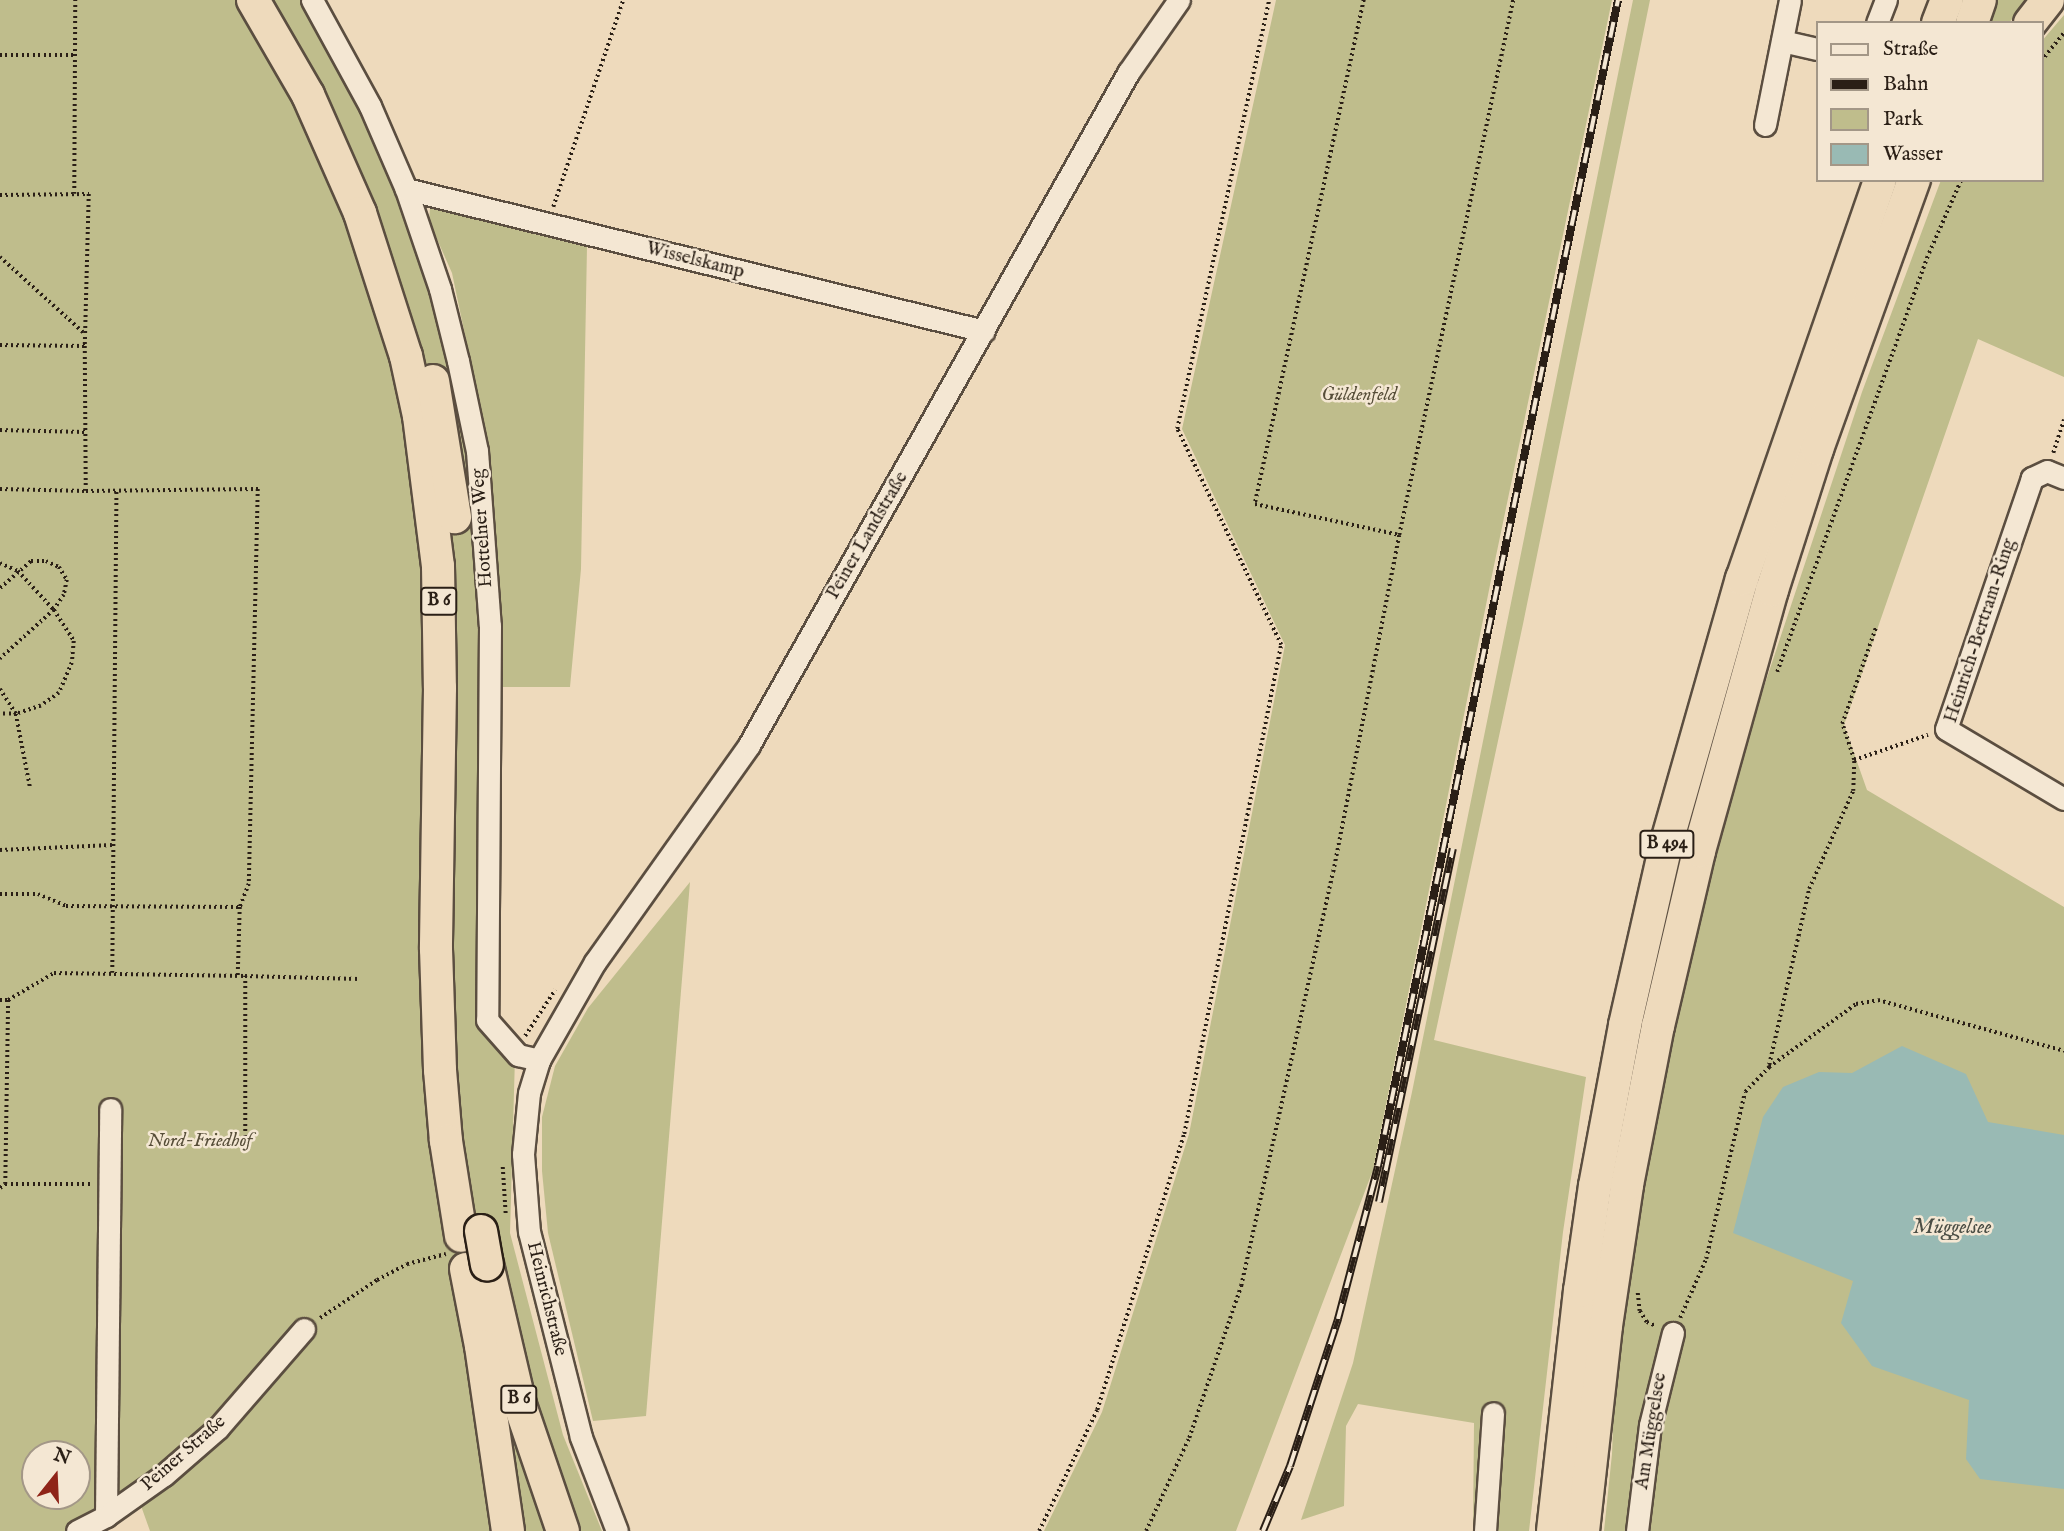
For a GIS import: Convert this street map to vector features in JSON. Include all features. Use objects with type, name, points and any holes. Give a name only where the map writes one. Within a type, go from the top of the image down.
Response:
[{"type":"highway","name":"B 6","points":[[253,0],[308,95],[360,214],[402,344],[419,416],[438,566],[440,688],[436,949],[440,1070],[446,1140],[477,1266],[563,1531]]},
{"type":"highway","name":"B 6","points":[[277,0],[328,88],[381,208],[413,302],[440,412],[455,518],[461,616],[458,983],[471,1234]]},
{"type":"highway","points":[[1939,21],[1947,0]]},
{"type":"highway","points":[[1973,21],[1980,0]]},
{"type":"highway","points":[[2032,21],[2048,0]]},
{"type":"highway","name":"B 494","points":[[1553,1531],[1580,1291],[1595,1186],[1625,1025],[1666,845],[1742,579],[1879,182]]},
{"type":"highway","name":"B 494","points":[[1583,1531],[1606,1326],[1627,1185],[1658,1026],[1699,851],[1768,604],[1812,462],[1912,182]]},
{"type":"highway","points":[[1901,215],[1919,182]]},
{"type":"highway","name":"B 6","points":[[477,1266],[481,1346],[500,1416],[540,1531]]},
{"type":"highway","points":[[481,1346],[508,1531]]},
{"type":"street","name":"Hottelner Weg","points":[[312,0],[370,106],[406,189],[440,289],[477,452],[490,626],[487,1020],[518,1055],[539,1060]]},
{"type":"street","name":"Peiner Landstraße","points":[[539,1060],[595,962],[749,744],[1128,73],[1179,0]]},
{"type":"street","points":[[1765,125],[1790,0]]},
{"type":"street","points":[[1878,21],[1886,0]]},
{"type":"street","points":[[1782,41],[1815,49]]},
{"type":"street","name":"Wisselskamp","points":[[406,189],[984,331]]},
{"type":"street","name":"Heinrich-Bertram-Ring","points":[[2055,475],[2032,478],[1946,729],[2064,799]]},
{"type":"street","name":"Heinrichstraße","points":[[539,1060],[529,1093],[523,1154],[529,1232],[581,1437],[617,1531]]},
{"type":"street","points":[[106,1516],[110,1109]]},
{"type":"street","name":"Peiner Straße","points":[[77,1531],[106,1516],[164,1475],[218,1428],[304,1329]]},
{"type":"street","name":"Am Müggelsee","points":[[1637,1531],[1650,1425],[1664,1360],[1674,1333]]},
{"type":"street","points":[[1485,1531],[1493,1413]]},
{"type":"path","points":[[74,194],[75,0]]},
{"type":"path","points":[[547,225],[623,0]]},
{"type":"path","points":[[1039,1531],[1097,1410],[1184,1134],[1281,645],[1177,429],[1269,0]]},
{"type":"path","points":[[1364,0],[1255,504],[1399,535]]},
{"type":"path","points":[[1146,1531],[1189,1438],[1241,1286],[1333,872],[1399,535],[1513,0]]},
{"type":"path","points":[[2043,59],[2064,33]]},
{"type":"path","points":[[0,55],[73,55]]},
{"type":"path","points":[[1772,684],[1929,253],[1960,182]]},
{"type":"path","points":[[0,195],[89,194],[85,334],[86,491]]},
{"type":"path","points":[[0,257],[85,334]]},
{"type":"path","points":[[0,345],[85,346]]},
{"type":"path","points":[[2055,475],[2064,420]]},
{"type":"path","points":[[0,430],[86,432]]},
{"type":"path","points":[[0,489],[258,489],[249,884],[240,907],[238,976]]},
{"type":"path","points":[[112,973],[116,491]]},
{"type":"path","points":[[0,588],[31,561],[46,561],[59,567],[66,580],[64,595],[54,610],[0,659]]},
{"type":"path","points":[[0,563],[18,571],[54,610],[74,641],[72,663],[59,693],[41,706],[16,714],[0,714]]},
{"type":"path","points":[[1769,1067],[1809,889],[1853,791],[1854,760],[1842,724],[1876,627]]},
{"type":"path","points":[[0,689],[16,714],[30,787]]},
{"type":"path","points":[[1854,760],[1946,729]]},
{"type":"path","points":[[0,850],[112,845]]},
{"type":"path","points":[[0,894],[38,894],[66,906],[240,907]]},
{"type":"path","points":[[0,1000],[8,1000],[54,973],[359,978]]},
{"type":"path","points":[[245,976],[245,1137]]},
{"type":"path","points":[[5,1184],[8,1000]]},
{"type":"path","points":[[1637,1289],[1640,1311],[1647,1322],[1674,1333],[1706,1259],[1745,1092],[1769,1067],[1856,1004],[1878,1000],[2064,1051]]},
{"type":"path","points":[[0,1188],[5,1184],[108,1185]]},
{"type":"green space","name":"Nord-Friedhof","points":[[0,0],[303,0],[363,109],[395,184],[434,292],[463,408],[485,626],[483,1022],[515,1057],[510,1233],[563,1435],[602,1531],[150,1531],[135,1489],[67,1531],[0,1531]]},
{"type":"green space","name":"Güldenfeld","points":[[1276,0],[1612,0],[1491,580],[1373,1170],[1236,1531],[1044,1531],[1102,1412],[1189,1134],[1285,645],[1182,429]]},
{"type":"green space","points":[[1633,0],[1650,0],[1523,624],[1434,1040],[1586,1077],[1563,1232],[1529,1531],[1473,1531],[1474,1423],[1358,1404],[1346,1426],[1344,1506],[1301,1520],[1353,1363],[1412,1092]]},
{"type":"green space","points":[[1995,0],[2027,0],[2011,21],[1988,21]]},
{"type":"green space","points":[[2064,15],[2064,377],[1978,339],[1844,725],[1867,790],[2064,907],[2064,1531],[1604,1531],[1612,1454],[1617,1318],[1653,1113],[1726,801],[1862,392],[1940,182],[2043,182],[2043,40]]},
{"type":"green space","points":[[430,208],[587,247],[581,569],[570,687],[498,687],[501,627],[483,421],[452,273],[429,221]]},
{"type":"green space","points":[[690,882],[646,1416],[593,1421],[548,1233],[542,1171],[542,1117],[555,1066],[588,1008]]},
{"type":"water","name":"Müggelsee","points":[[1902,1046],[1966,1074],[1988,1122],[2064,1135],[2064,1489],[1980,1479],[1966,1459],[1969,1400],[1872,1366],[1841,1323],[1853,1281],[1733,1233],[1763,1117],[1783,1087],[1819,1072],[1852,1073]]},
{"type":"railway","points":[[1263,1531],[1290,1466],[1338,1319],[1378,1166],[1618,0]]},
{"type":"railway","points":[[1379,1202],[1453,849]]}]
